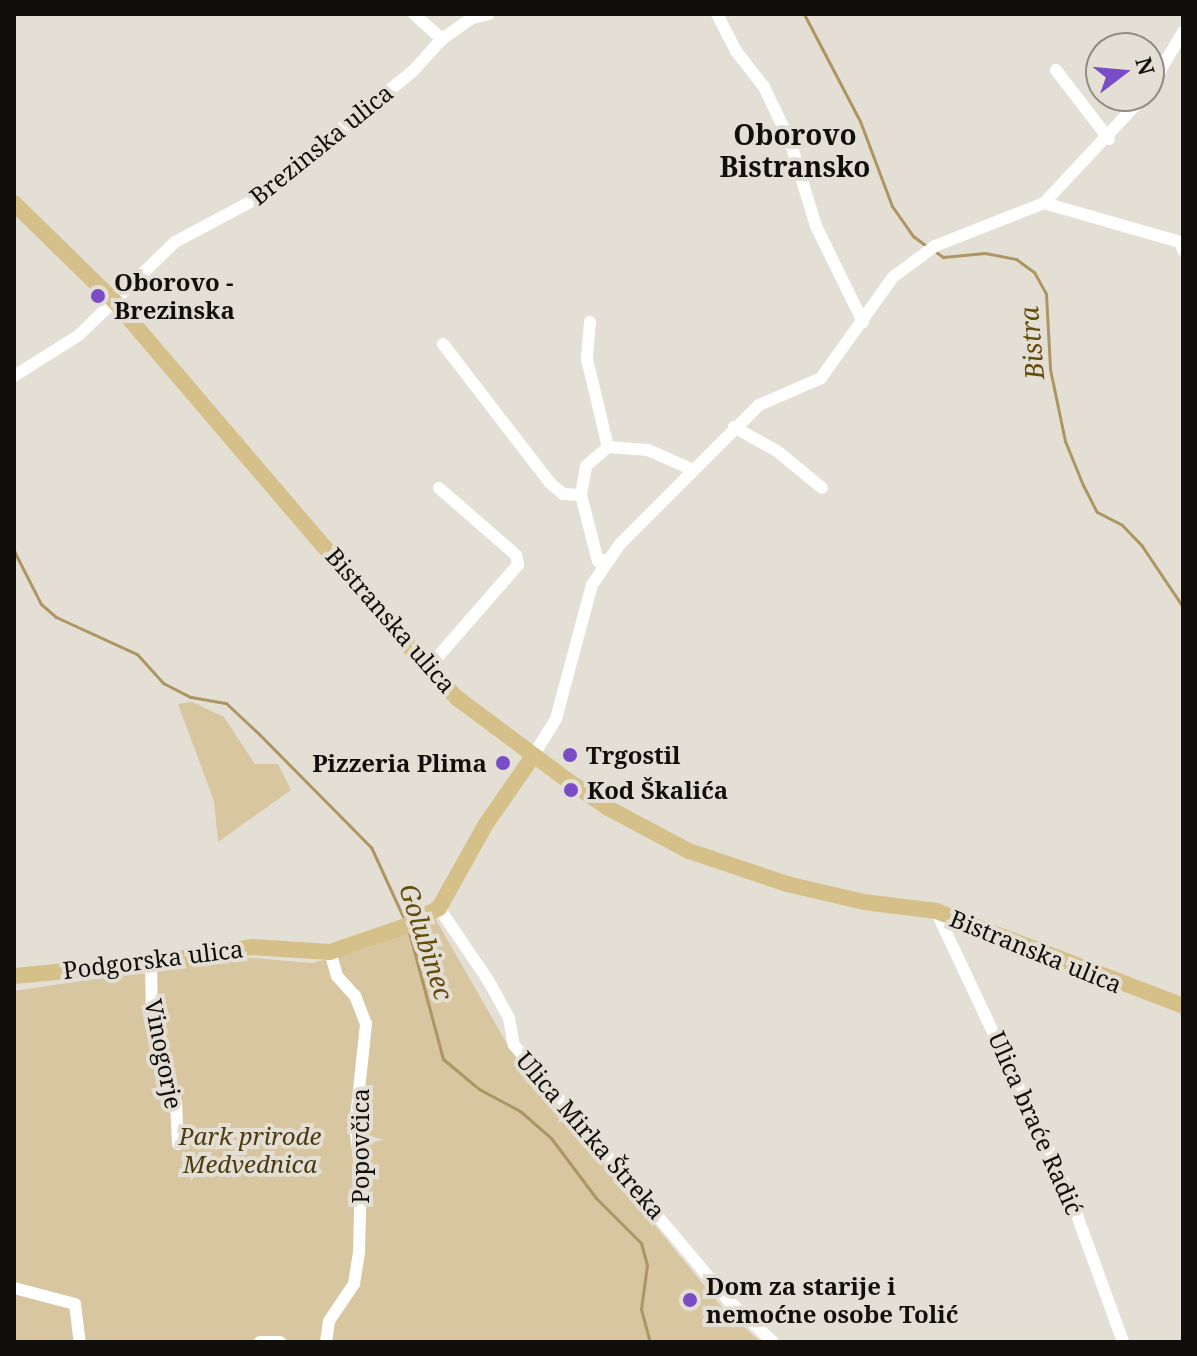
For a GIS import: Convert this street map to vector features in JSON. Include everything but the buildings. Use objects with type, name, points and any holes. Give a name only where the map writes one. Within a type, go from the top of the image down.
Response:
[{"type":"main road","name":"Bistranska ulica","points":[[14,203],[115,302],[457,698],[608,808],[689,851],[787,884],[864,902],[936,911],[1116,985],[1183,1006]]},
{"type":"main road","points":[[439,908],[486,824],[533,756]]},
{"type":"main road","name":"Podgorska ulica","points":[[14,976],[151,963],[252,947],[330,952],[406,925],[439,908]]},
{"type":"street","points":[[414,14],[442,39]]},
{"type":"street","name":"Brezinska ulica","points":[[115,302],[175,242],[252,201],[413,71],[442,39],[472,18],[489,14]]},
{"type":"street","points":[[717,14],[783,127],[816,226],[863,322]]},
{"type":"street","points":[[1165,62],[1183,32]]},
{"type":"street","points":[[1056,70],[1109,139]]},
{"type":"street","points":[[533,756],[556,719],[592,585],[606,560],[691,469],[759,405],[821,378],[893,277],[919,256],[1044,203],[1109,139],[1131,112]]},
{"type":"street","points":[[1044,203],[1180,242],[1183,250]]},
{"type":"street","points":[[14,376],[60,350],[115,302]]},
{"type":"street","points":[[590,322],[587,359],[608,447]]},
{"type":"street","points":[[443,344],[550,483],[563,494],[581,495]]},
{"type":"street","points":[[734,427],[777,451],[822,488]]},
{"type":"street","points":[[606,560],[598,561],[581,495],[586,466],[608,447],[648,450],[691,469]]},
{"type":"street","points":[[428,668],[518,565],[516,555],[439,488]]},
{"type":"street","name":"Ulica Mirka Štreka","points":[[439,908],[488,980],[509,1018],[514,1045],[730,1302],[773,1342]]},
{"type":"street","name":"Ulica braće Radić","points":[[936,911],[1070,1196],[1123,1342]]},
{"type":"street","name":"Popovčica","points":[[326,1342],[329,1321],[354,1284],[359,1251],[361,1172],[355,1127],[366,1024],[355,996],[337,976],[330,952]]},
{"type":"street","name":"Vinogorje","points":[[151,963],[152,1018],[176,1103],[178,1144]]},
{"type":"street","points":[[14,1288],[75,1304],[80,1342]]},
{"type":"street","points":[[260,1342],[280,1342]]},
{"type":"green space","points":[[192,702],[224,717],[255,764],[278,764],[291,790],[218,842],[214,801],[178,704]]},
{"type":"green space","name":"Park prirode Medvednica","points":[[435,918],[507,1044],[725,1311],[761,1342],[14,1342],[14,991],[241,957],[312,963],[371,947]]},
{"type":"waterway","name":"Bistra","points":[[804,14],[860,121],[892,206],[913,236],[929,248]]},
{"type":"waterway","name":"Bistra","points":[[936,252],[943,257],[985,253],[1016,259],[1034,272],[1046,294],[1050,369],[1065,441],[1083,485],[1097,512],[1122,525],[1142,546],[1183,607]]},
{"type":"waterway","name":"Golubinec","points":[[14,551],[41,604],[56,617],[137,654],[163,683],[191,697],[226,703],[258,733],[371,847],[405,921]]},
{"type":"waterway","name":"Golubinec","points":[[409,932],[443,1059],[479,1089],[520,1111],[551,1138],[596,1198],[641,1243],[647,1265],[641,1309],[650,1342]]},
{"type":"place","name":"Oborovo - Brezinska","points":[[98,296]]},
{"type":"place","name":"Trgostil","points":[[570,755]]},
{"type":"place","name":"Pizzeria Plima","points":[[503,763]]},
{"type":"place","name":"Kod Škalića","points":[[571,790]]},
{"type":"place","name":"Dom za starije i nemoćne osobe Tolić","points":[[690,1300]]},
{"type":"district","name":"Oborovo Bistransko","points":[[795,150]]}]
